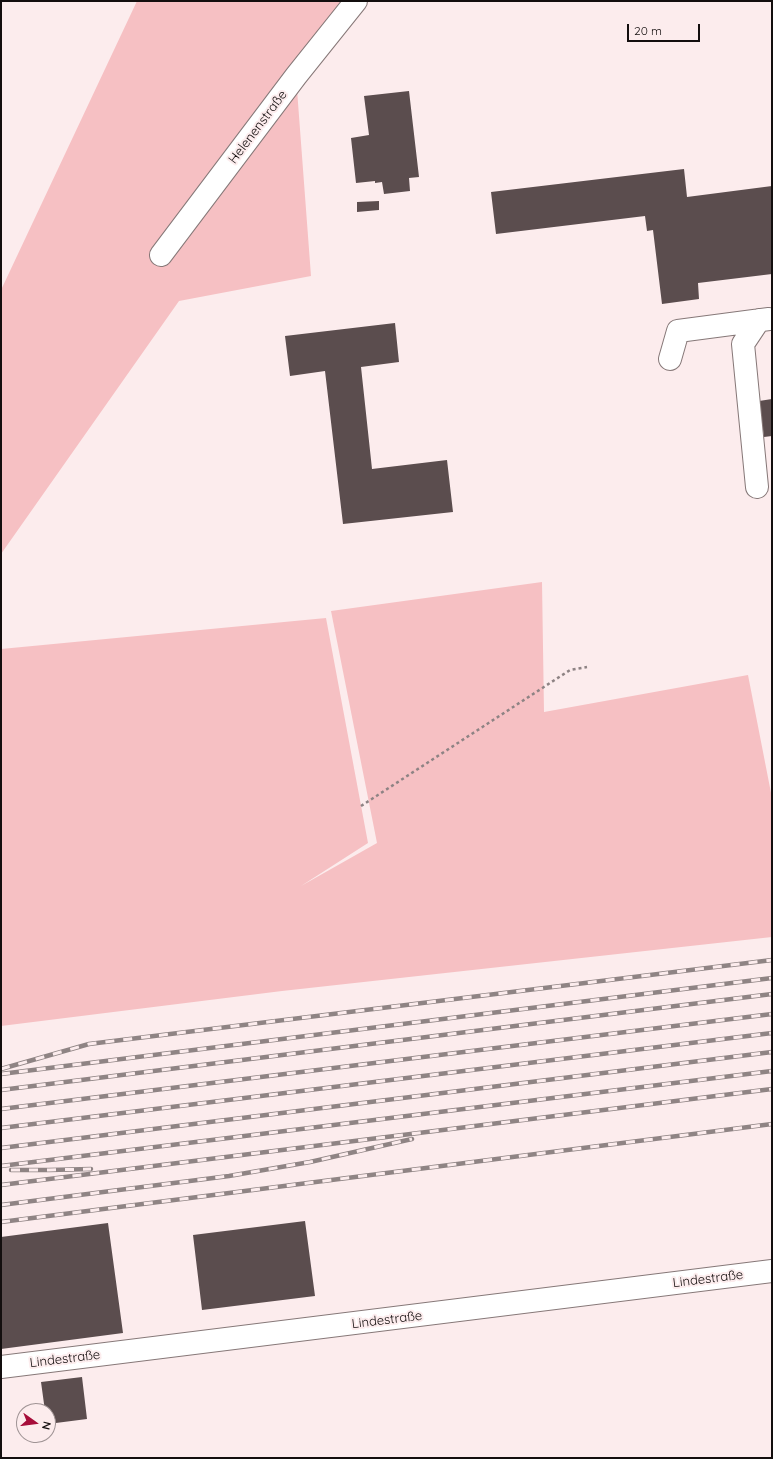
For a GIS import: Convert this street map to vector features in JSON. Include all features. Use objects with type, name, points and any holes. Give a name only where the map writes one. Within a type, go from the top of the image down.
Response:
[{"type":"street","name":"Helenenstraße","points":[[161,255],[296,76],[356,1]]},
{"type":"street","points":[[670,359],[678,331],[766,320]]},
{"type":"street","points":[[757,487],[743,344],[766,320]]},
{"type":"street","name":"Lindestraße","points":[[1,1367],[772,1271]]},
{"type":"path","points":[[362,806],[570,670],[587,667]]},
{"type":"shaded area","points":[[137,1],[356,1],[296,76],[311,276],[179,301],[1,554],[1,290]]},
{"type":"shaded area","points":[[542,582],[544,712],[748,675],[772,798],[772,937],[282,991],[1,1026],[1,649],[326,618],[368,843],[301,886],[377,843],[331,611]]},
{"type":"building","points":[[409,91],[419,177],[409,178],[410,191],[384,194],[382,182],[375,183],[375,181],[356,183],[351,138],[369,135],[364,96]]},
{"type":"building","points":[[684,169],[687,197],[772,186],[772,274],[698,283],[699,299],[662,304],[653,230],[647,231],[645,216],[496,234],[491,192]]},
{"type":"building","points":[[379,201],[379,210],[357,212],[357,202]]},
{"type":"building","points":[[395,323],[399,362],[361,367],[372,469],[447,460],[453,512],[343,524],[325,371],[290,376],[285,336]]},
{"type":"building","points":[[772,399],[772,436],[764,437],[759,401]]},
{"type":"building","points":[[305,1221],[315,1296],[202,1310],[193,1235]]},
{"type":"building","points":[[108,1223],[123,1333],[1,1349],[1,1237]]},
{"type":"building","points":[[82,1377],[87,1419],[56,1423],[56,1403],[44,1403],[41,1382]]},
{"type":"railway","points":[[1,1069],[89,1044],[772,960]]},
{"type":"railway","points":[[1,1074],[772,978]]},
{"type":"railway","points":[[1,1090],[772,994]]},
{"type":"railway","points":[[1,1109],[772,1014]]},
{"type":"railway","points":[[1,1128],[772,1033]]},
{"type":"railway","points":[[1,1148],[772,1052]]},
{"type":"railway","points":[[1,1166],[772,1071]]},
{"type":"railway","points":[[1,1185],[772,1089]]},
{"type":"railway","points":[[1,1222],[772,1124]]},
{"type":"railway","points":[[1,1205],[229,1176],[310,1162],[412,1139]]},
{"type":"railway","points":[[11,1170],[91,1169]]}]
